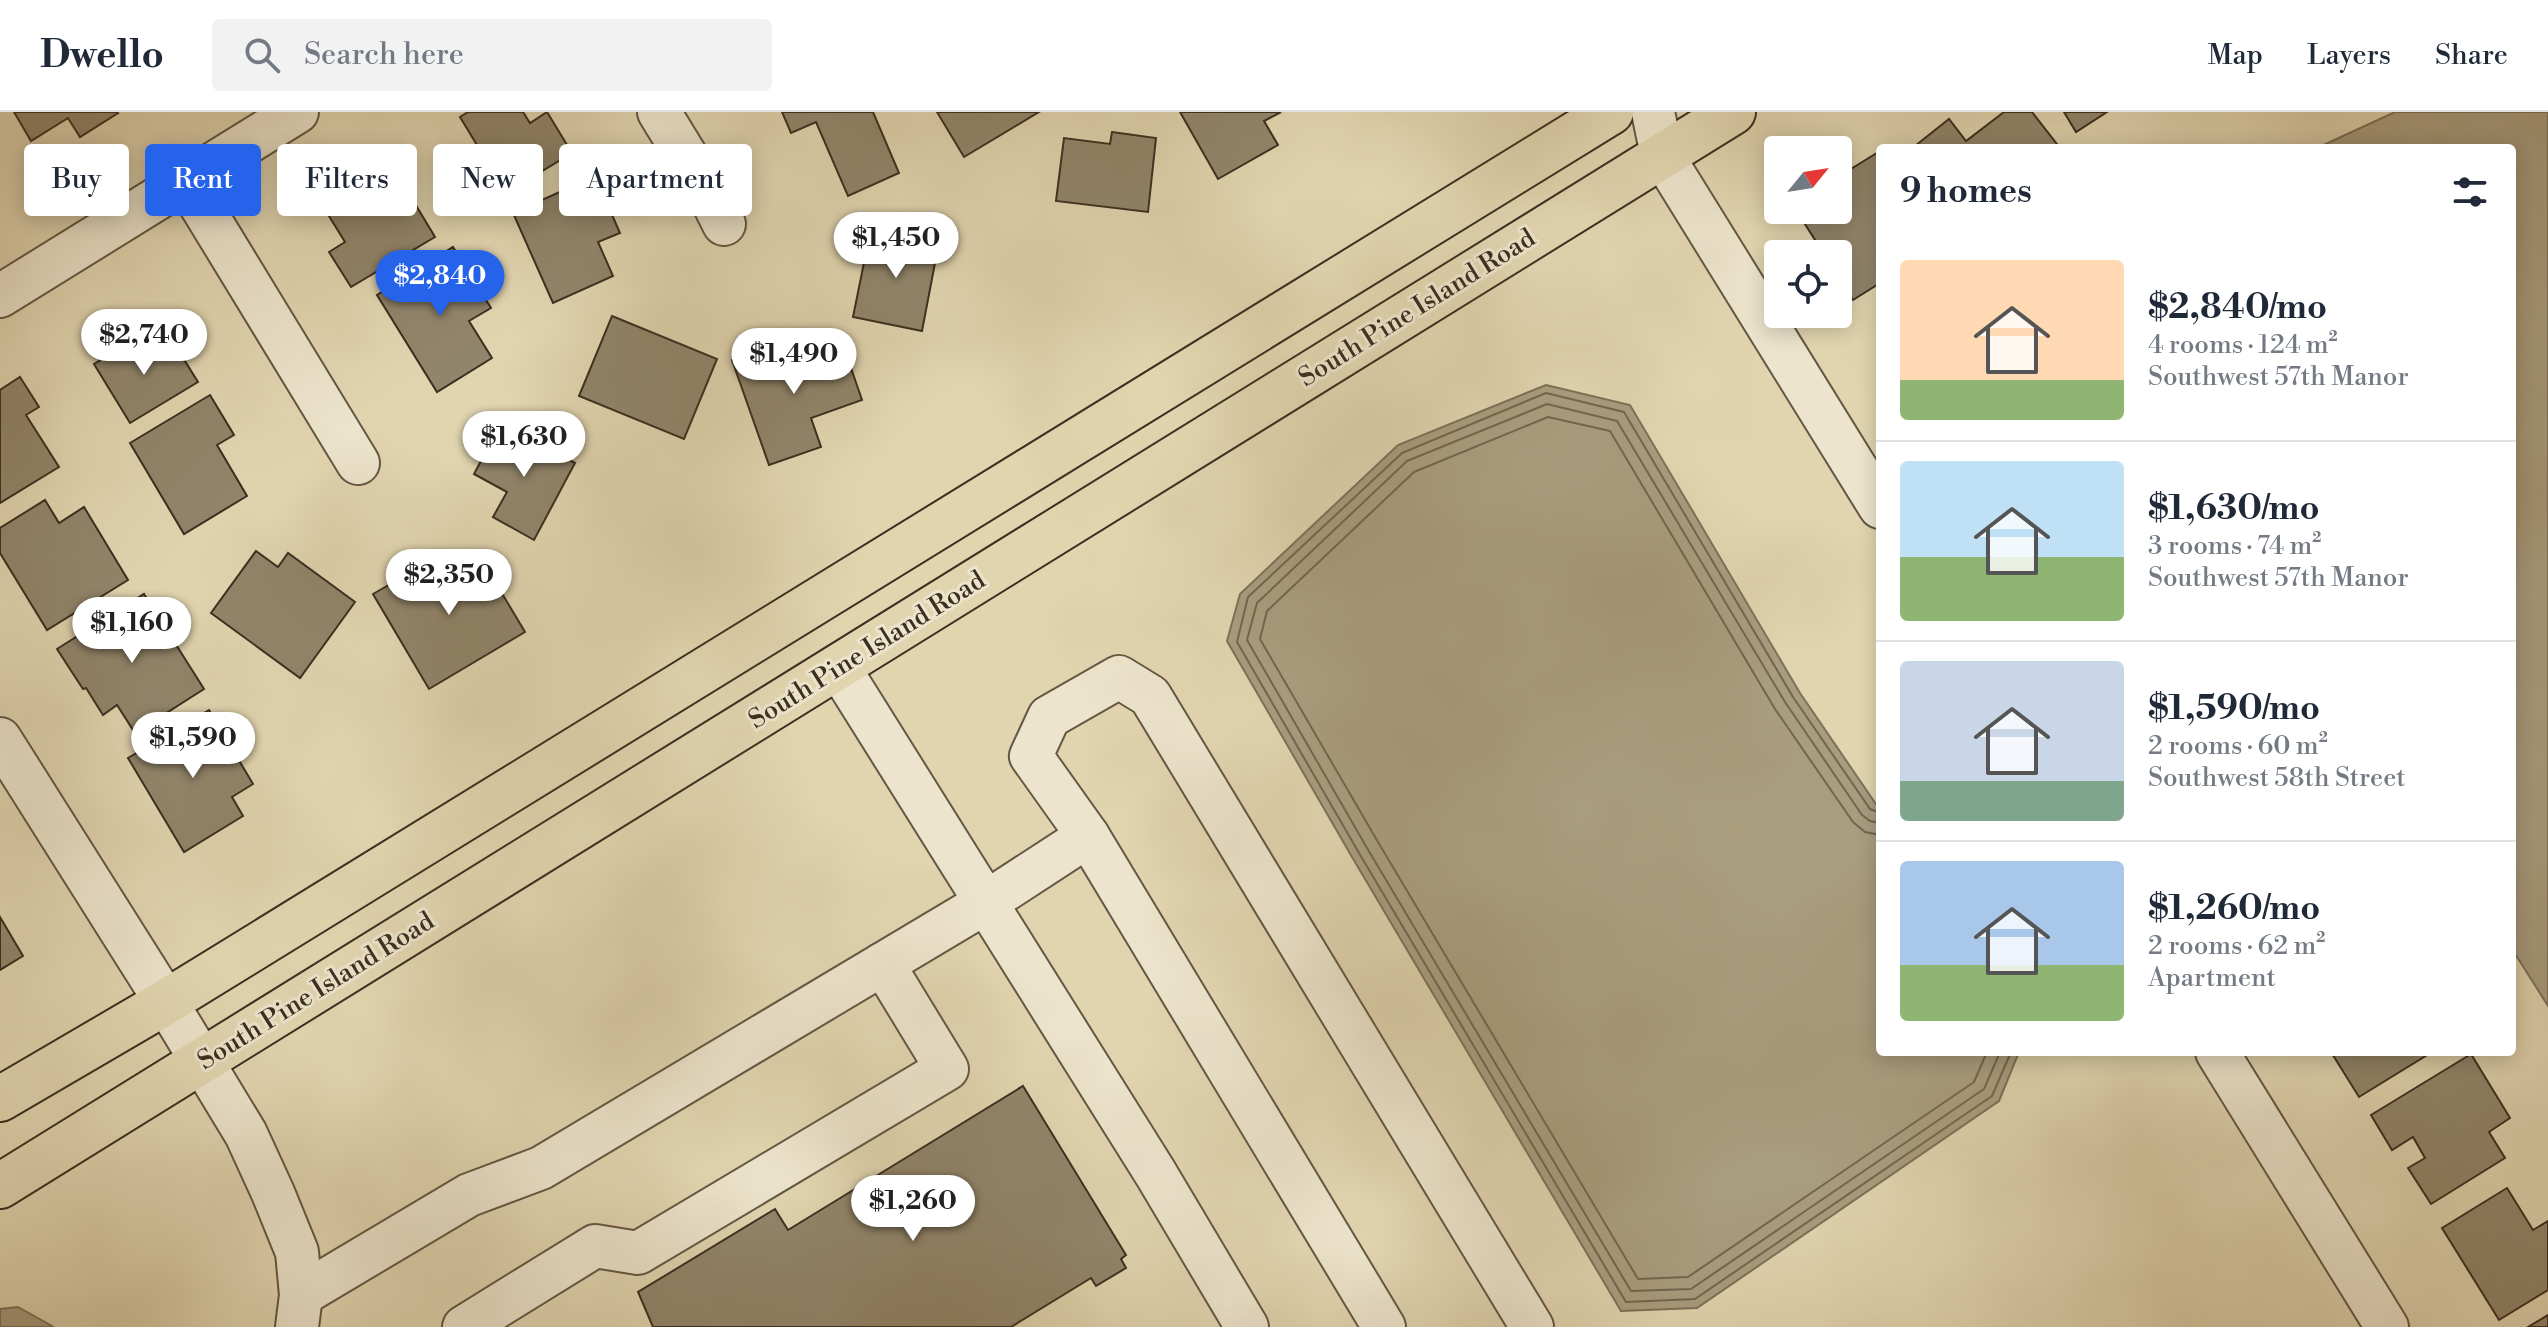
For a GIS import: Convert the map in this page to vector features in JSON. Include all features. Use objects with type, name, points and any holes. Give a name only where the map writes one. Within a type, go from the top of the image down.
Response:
[{"type":"main road","points":[[0,1099],[166,1002],[1611,112]]},
{"type":"main road","name":"South Pine Island Road","points":[[0,1186],[1733,112]]},
{"type":"street","points":[[246,144],[297,112]]},
{"type":"street","points":[[659,112],[724,224]]},
{"type":"street","points":[[1653,112],[1662,155],[1876,501]]},
{"type":"street","points":[[0,296],[145,206]]},
{"type":"street","points":[[207,216],[358,463]]},
{"type":"street","points":[[839,668],[1156,1174],[1247,1327]]},
{"type":"street","points":[[1384,1327],[1088,836],[1031,756],[1049,717],[1119,677],[1150,696],[1518,1322]]},
{"type":"street","points":[[0,739],[246,1134],[297,1252],[299,1311]]},
{"type":"street","points":[[299,1311],[469,1195],[541,1168],[985,903],[1088,836]]},
{"type":"street","points":[[464,1327],[595,1246],[638,1253],[947,1069],[883,964]]},
{"type":"street","points":[[2219,1056],[2387,1327]]},
{"type":"water","points":[[2395,112],[2548,112],[2548,1006],[2516,955],[2516,144],[2326,144]]},
{"type":"water","points":[[1546,385],[1630,405],[1800,693],[1876,804],[1876,1056],[2017,1056],[1999,1101],[1697,1308],[1621,1311],[1227,641],[1240,594],[1398,445]]},
{"type":"water","points":[[18,1307],[53,1327],[0,1327],[0,1309]]},
{"type":"building","points":[[14,112],[118,113],[80,137],[68,118],[31,141]]},
{"type":"building","points":[[468,112],[523,112],[530,123],[547,112],[567,144],[559,144],[559,161],[543,171],[543,144],[476,144],[460,117]]},
{"type":"building","points":[[782,112],[873,112],[899,173],[848,196],[816,122],[791,133]]},
{"type":"building","points":[[937,112],[1039,112],[964,157]]},
{"type":"building","points":[[1180,112],[1281,112],[1264,121],[1278,145],[1218,179]]},
{"type":"building","points":[[2004,112],[2032,112],[2057,144],[1918,144],[1949,119],[1966,141]]},
{"type":"building","points":[[2064,112],[2107,112],[2076,132]]},
{"type":"building","points":[[1112,132],[1156,138],[1148,212],[1056,201],[1064,138],[1110,144]]},
{"type":"building","points":[[1876,153],[1876,286],[1853,300],[1852,240],[1815,240],[1805,224],[1852,224],[1852,168]]},
{"type":"building","points":[[559,192],[559,216],[613,216],[620,233],[598,242],[613,276],[553,303],[514,216],[543,216],[543,199]]},
{"type":"building","points":[[417,207],[435,237],[351,287],[329,252],[345,242],[329,216],[417,216]]},
{"type":"building","points":[[871,228],[939,242],[922,331],[853,317]]},
{"type":"building","points":[[453,247],[491,308],[469,321],[492,358],[437,392],[377,295]]},
{"type":"building","points":[[612,316],[717,359],[684,439],[579,396]]},
{"type":"building","points":[[143,334],[157,356],[175,345],[198,382],[130,423],[94,364]]},
{"type":"building","points":[[786,341],[793,362],[843,345],[862,400],[811,418],[821,447],[769,465],[732,360]]},
{"type":"building","points":[[20,377],[39,407],[26,415],[59,467],[0,503],[0,390]]},
{"type":"building","points":[[210,395],[234,435],[217,445],[247,496],[184,534],[130,443]]},
{"type":"building","points":[[501,423],[575,463],[534,540],[493,517],[507,492],[474,474]]},
{"type":"building","points":[[45,500],[59,523],[84,507],[128,580],[47,630],[0,553],[0,528]]},
{"type":"building","points":[[476,550],[525,632],[429,689],[373,594],[418,568],[425,580]]},
{"type":"building","points":[[256,551],[278,567],[288,553],[355,602],[300,678],[211,613]]},
{"type":"building","points":[[144,594],[204,689],[135,733],[117,705],[103,715],[57,649]]},
{"type":"building","points":[[209,710],[253,784],[232,797],[243,816],[184,852],[128,758]]},
{"type":"building","points":[[0,917],[23,956],[0,970]]},
{"type":"building","points":[[2333,1056],[2426,1056],[2359,1097]]},
{"type":"building","points":[[2472,1056],[2510,1118],[2489,1132],[2505,1158],[2431,1204],[2408,1168],[2425,1158],[2413,1137],[2392,1150],[2371,1115]]},
{"type":"building","points":[[1023,1086],[1126,1255],[1121,1259],[1126,1268],[1096,1286],[1091,1278],[1011,1327],[653,1327],[638,1292],[775,1209],[788,1230]]},
{"type":"building","points":[[2507,1188],[2533,1230],[2548,1221],[2548,1290],[2499,1320],[2442,1228]]},
{"type":"building","points":[[2548,1315],[2548,1327],[2528,1327]]}]
